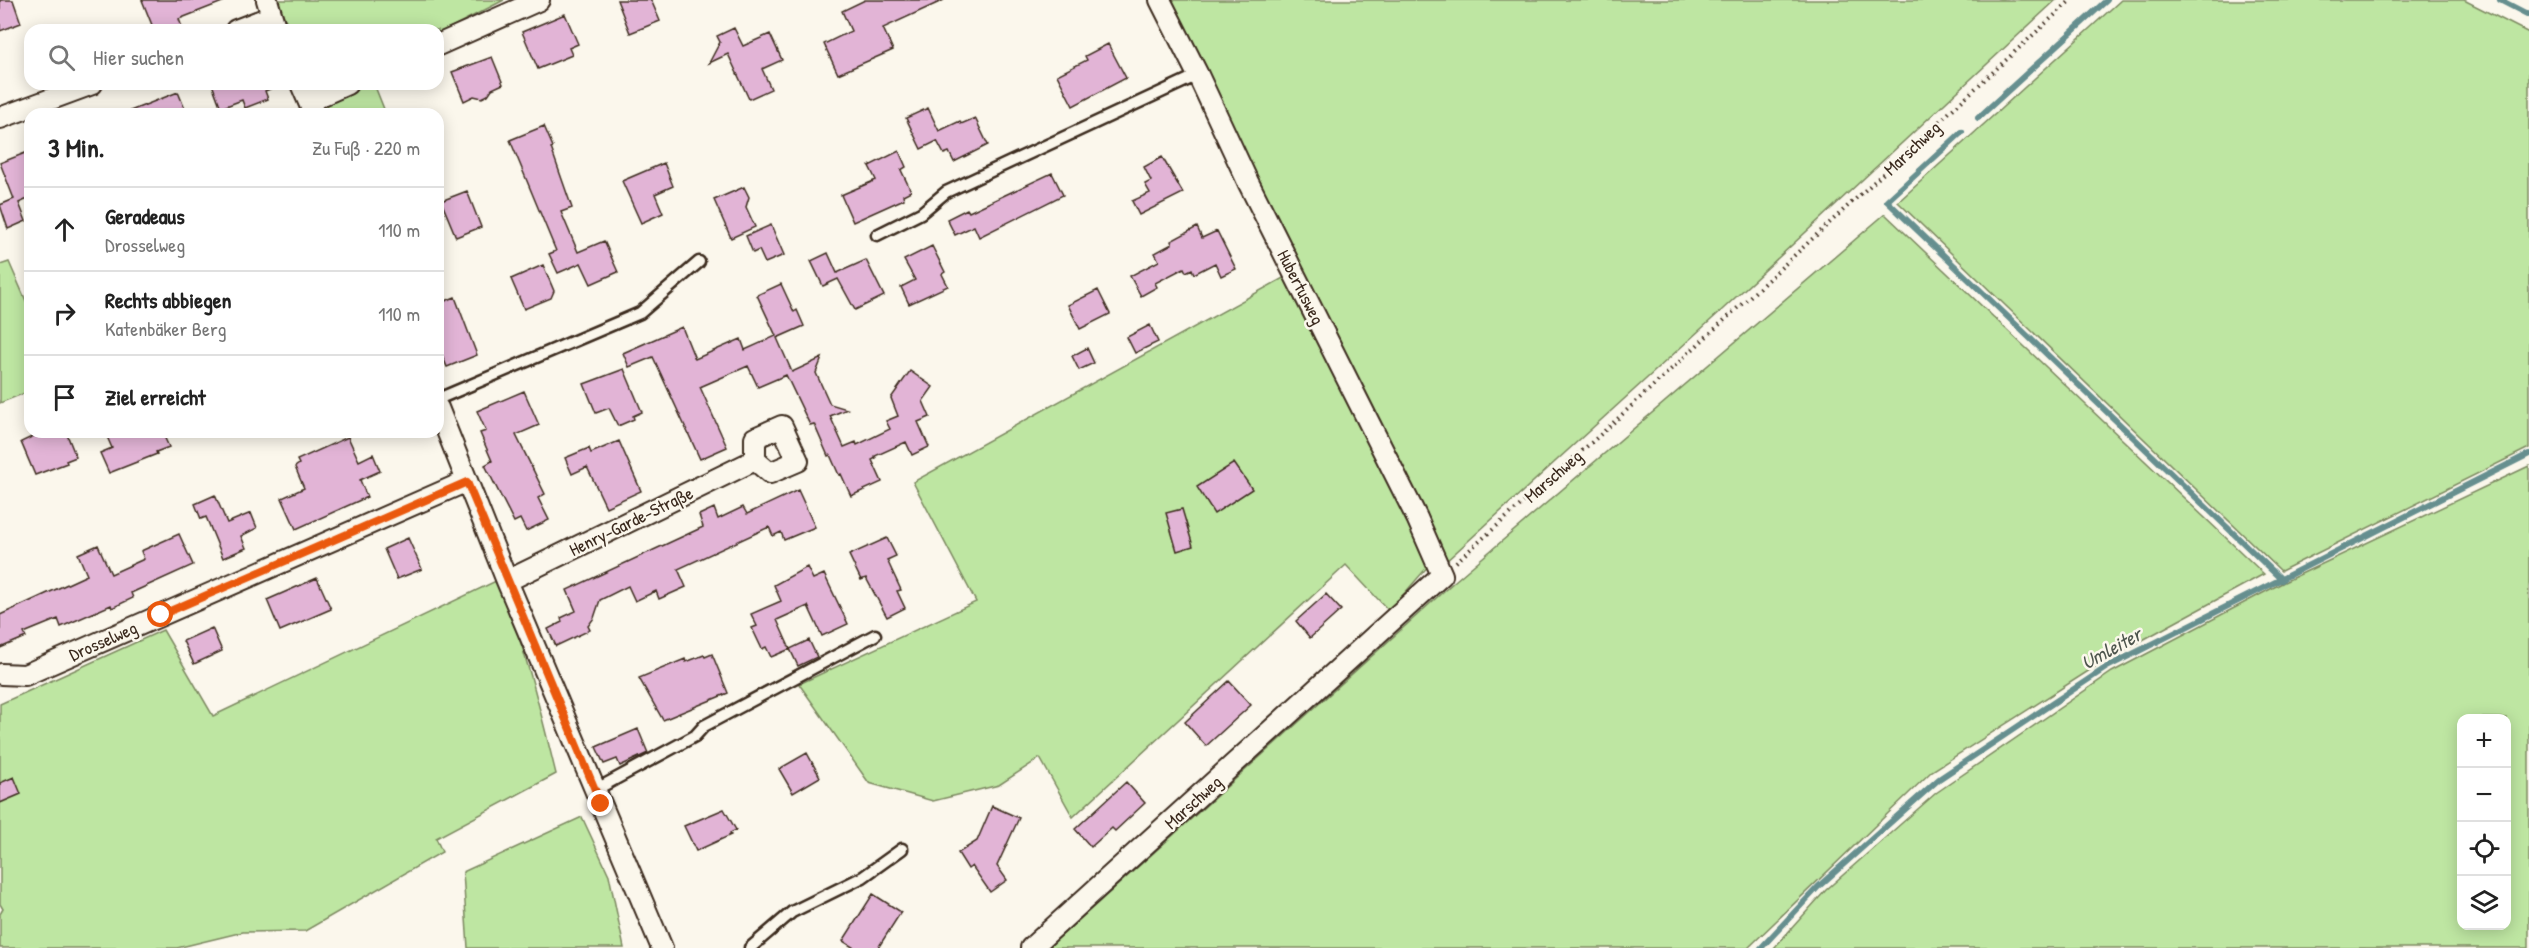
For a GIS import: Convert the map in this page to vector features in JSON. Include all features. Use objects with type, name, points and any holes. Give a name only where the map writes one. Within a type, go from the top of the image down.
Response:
[{"type":"street","points":[[444,42],[539,0]]},
{"type":"street","name":"Hubertusweg","points":[[1160,0],[1248,182],[1417,518],[1442,575]]},
{"type":"street","points":[[251,24],[271,16]]},
{"type":"street","points":[[27,108],[76,90]]},
{"type":"street","points":[[308,100],[332,90]]},
{"type":"street","points":[[0,118],[24,109]]},
{"type":"street","points":[[444,423],[507,581],[662,948]]},
{"type":"street","name":"Henry-Garde-Straße","points":[[507,581],[755,460]]},
{"type":"street","name":"Drosselweg","points":[[1,674],[25,675],[467,482]]},
{"type":"street","name":"Marschweg","points":[[1030,948],[1442,575]]},
{"type":"lane","points":[[877,235],[921,213],[946,192],[1198,75]]},
{"type":"lane","points":[[444,396],[640,313],[699,262]]},
{"type":"lane","points":[[595,790],[695,736],[704,726],[875,635]]},
{"type":"lane","points":[[750,948],[792,912],[863,877],[902,849]]},
{"type":"path","name":"Marschweg","points":[[1442,575],[1601,434],[2071,0]]},
{"type":"green space","points":[[277,0],[504,0],[444,31],[444,24],[287,24]]},
{"type":"green space","points":[[1168,0],[2056,0],[1723,309],[1444,563]]},
{"type":"green space","points":[[2121,0],[2464,0],[2529,33],[2529,448],[2281,571],[1898,202]]},
{"type":"green space","points":[[314,90],[376,90],[384,108],[322,108]]},
{"type":"green space","points":[[1885,214],[2264,574],[2104,661],[1932,771],[1748,948],[1048,948],[1455,581]]},
{"type":"green space","points":[[9,262],[24,296],[24,393],[0,403],[0,265]]},
{"type":"green space","points":[[1285,277],[1431,563],[1389,611],[1346,565],[1073,817],[1040,758],[999,785],[933,801],[869,783],[799,684],[976,602],[913,482]]},
{"type":"green space","points":[[2529,466],[2529,948],[1774,948],[1826,890],[1936,793],[2112,672],[2284,582]]},
{"type":"green space","points":[[498,580],[524,651],[556,774],[436,838],[442,852],[305,931],[243,932],[177,948],[0,948],[0,914],[3,909],[0,904],[0,704],[163,630],[213,716]]},
{"type":"green space","points":[[582,817],[609,875],[624,948],[468,948],[463,872]]},
{"type":"building","points":[[0,0],[13,0],[21,23],[0,31]]},
{"type":"building","points":[[142,0],[225,0],[179,19],[181,24],[152,24]]},
{"type":"building","points":[[617,0],[651,0],[660,21],[630,33]]},
{"type":"building","points":[[865,0],[944,0],[883,28],[893,50],[838,74],[824,44],[851,31],[842,11]]},
{"type":"building","points":[[565,14],[578,44],[569,48],[572,55],[538,69],[522,32]]},
{"type":"building","points":[[734,28],[743,46],[770,34],[782,60],[762,69],[771,89],[749,99],[728,54],[709,63],[720,42],[717,36]]},
{"type":"building","points":[[1108,44],[1126,78],[1073,106],[1057,75],[1087,60],[1085,56]]},
{"type":"building","points":[[492,57],[503,84],[492,89],[482,98],[474,96],[464,101],[452,72]]},
{"type":"building","points":[[214,90],[268,90],[265,91],[268,99],[245,108],[242,100],[221,108]]},
{"type":"building","points":[[178,92],[185,108],[138,108]]},
{"type":"building","points":[[928,108],[939,131],[960,121],[961,124],[975,118],[988,145],[954,162],[949,152],[944,154],[937,141],[921,149],[906,118]]},
{"type":"building","points":[[544,126],[572,208],[561,212],[578,252],[604,241],[618,272],[591,284],[581,263],[558,273],[549,254],[556,251],[510,140]]},
{"type":"building","points":[[899,151],[906,167],[901,170],[911,191],[903,195],[904,199],[853,222],[841,195],[876,180],[869,166]]},
{"type":"building","points":[[24,153],[24,201],[19,203],[24,222],[8,229],[0,205],[14,199],[0,163]]},
{"type":"building","points":[[1162,157],[1183,193],[1139,215],[1132,201],[1150,193],[1145,184],[1151,181],[1144,167]]},
{"type":"building","points":[[664,163],[673,186],[655,194],[663,213],[641,223],[622,181]]},
{"type":"building","points":[[1052,173],[1063,195],[979,237],[974,226],[955,235],[947,219],[967,209],[969,212]]},
{"type":"building","points":[[744,187],[749,197],[746,207],[755,227],[731,238],[714,200]]},
{"type":"building","points":[[467,191],[481,227],[456,237],[444,208],[444,200]]},
{"type":"building","points":[[771,225],[784,255],[765,263],[759,250],[753,253],[746,236]]},
{"type":"building","points":[[1197,227],[1202,238],[1217,231],[1236,269],[1221,276],[1215,263],[1194,274],[1192,269],[1186,272],[1184,268],[1155,283],[1157,287],[1141,296],[1130,276],[1159,261],[1155,253]]},
{"type":"building","points":[[932,246],[945,272],[942,274],[948,286],[909,304],[901,287],[915,280],[904,260]]},
{"type":"building","points":[[828,253],[837,273],[866,260],[884,296],[855,310],[838,279],[823,286],[811,261]]},
{"type":"building","points":[[543,265],[554,291],[551,298],[524,309],[511,279]]},
{"type":"building","points":[[781,284],[794,312],[797,310],[804,326],[777,338],[792,372],[822,358],[816,373],[830,404],[847,409],[830,416],[844,447],[856,442],[857,445],[890,429],[886,421],[898,416],[891,398],[910,371],[933,387],[923,401],[930,417],[918,422],[929,447],[912,455],[906,442],[875,456],[876,458],[872,460],[882,482],[851,496],[841,474],[839,475],[830,455],[828,456],[814,424],[810,425],[786,375],[758,387],[748,366],[700,387],[727,447],[700,459],[653,357],[629,367],[623,353],[682,327],[695,359],[741,339],[745,350],[776,336],[757,295]]},
{"type":"building","points":[[1098,290],[1110,314],[1080,329],[1068,305]]},
{"type":"building","points":[[455,297],[477,355],[447,367],[444,360],[444,302]]},
{"type":"building","points":[[1150,325],[1158,342],[1135,353],[1127,337]]},
{"type":"building","points":[[1087,348],[1094,363],[1079,370],[1072,356]]},
{"type":"building","points":[[624,369],[642,412],[633,416],[634,419],[618,426],[609,408],[596,413],[584,384]]},
{"type":"building","points":[[524,391],[539,425],[516,435],[545,494],[538,498],[549,520],[526,531],[520,519],[514,522],[485,465],[492,461],[480,433],[486,431],[477,411]]},
{"type":"building","points":[[29,438],[68,438],[76,457],[66,461],[67,463],[35,475],[21,442]]},
{"type":"building","points":[[108,438],[165,438],[169,447],[109,473],[100,453],[112,448]]},
{"type":"building","points":[[348,438],[359,461],[373,454],[380,471],[360,480],[367,497],[296,529],[282,498],[304,488],[295,467],[299,464],[297,460]]},
{"type":"building","points":[[619,441],[641,491],[606,507],[587,467],[572,474],[565,458],[589,448],[591,453]]},
{"type":"building","points":[[1234,463],[1252,489],[1214,514],[1197,487]]},
{"type":"building","points":[[798,490],[815,527],[784,540],[781,532],[773,536],[769,527],[678,569],[686,587],[659,599],[656,591],[635,601],[628,586],[600,600],[594,618],[588,626],[590,630],[556,646],[548,629],[562,622],[561,618],[576,611],[567,590],[703,527],[699,515],[714,508],[718,519],[743,507],[747,514]]},
{"type":"building","points":[[215,495],[227,523],[251,513],[257,528],[241,536],[246,548],[223,558],[206,517],[201,519],[195,504]]},
{"type":"building","points":[[1182,509],[1193,546],[1177,551],[1166,513]]},
{"type":"building","points":[[179,534],[193,565],[131,593],[133,598],[112,608],[111,605],[61,627],[58,619],[24,633],[26,637],[0,648],[0,615],[87,575],[78,554],[98,545],[111,574],[144,559],[141,551]]},
{"type":"building","points":[[408,538],[422,569],[397,579],[384,549]]},
{"type":"building","points":[[887,538],[896,556],[887,560],[901,590],[897,591],[905,608],[887,617],[866,578],[861,580],[849,555]]},
{"type":"building","points":[[807,567],[813,579],[824,574],[848,624],[822,636],[808,606],[777,620],[790,649],[771,657],[766,647],[762,649],[752,628],[757,626],[751,614],[781,601],[774,585]]},
{"type":"building","points":[[317,578],[331,609],[280,631],[267,600]]},
{"type":"building","points":[[1326,594],[1341,610],[1310,638],[1296,621]]},
{"type":"building","points":[[212,628],[222,651],[194,664],[183,641]]},
{"type":"building","points":[[809,640],[817,657],[798,666],[790,649]]},
{"type":"building","points":[[712,654],[728,693],[663,720],[639,678],[685,659],[686,662]]},
{"type":"building","points":[[1229,681],[1251,705],[1206,746],[1185,722]]},
{"type":"building","points":[[638,729],[648,753],[620,766],[617,759],[604,764],[596,747]]},
{"type":"building","points":[[807,753],[820,777],[793,793],[779,769]]},
{"type":"building","points":[[14,777],[21,794],[0,803],[0,783]]},
{"type":"building","points":[[1126,782],[1145,803],[1115,831],[1112,828],[1091,847],[1075,829]]},
{"type":"building","points":[[992,806],[1019,818],[997,866],[1007,880],[990,892],[972,866],[968,869],[958,853],[977,841]]},
{"type":"building","points":[[724,809],[736,830],[730,833],[731,835],[696,851],[684,826]]},
{"type":"building","points":[[873,894],[901,912],[878,948],[854,948],[843,941]]},
{"type":"waterway","points":[[1978,118],[2107,0]]},
{"type":"waterway","points":[[2500,0],[2529,15]]},
{"type":"waterway","points":[[1962,132],[1887,201],[2282,580]]},
{"type":"waterway","name":"Umleiter","points":[[1761,948],[1818,887],[1939,779],[2107,667],[2529,454]]},
{"type":"route","points":[[161,615],[467,482],[601,804]]}]
